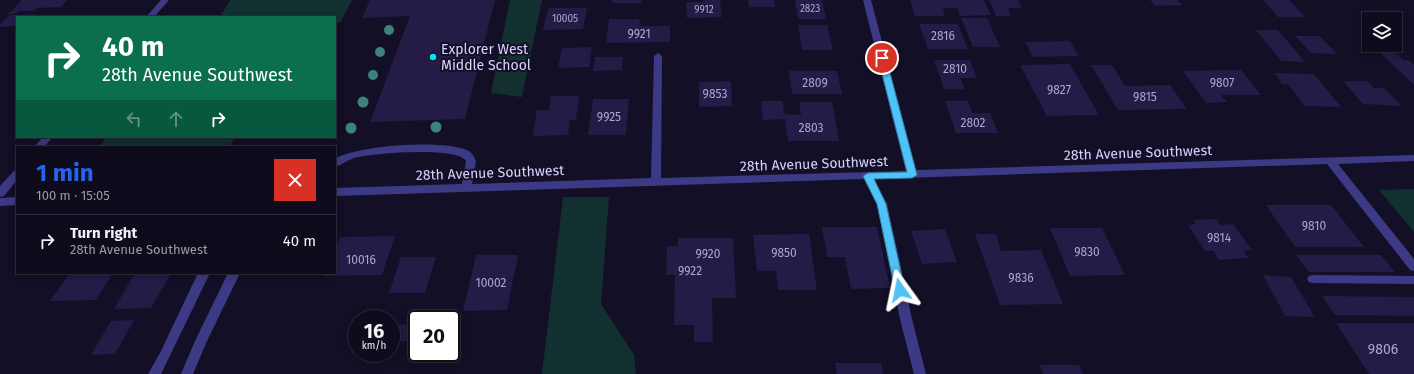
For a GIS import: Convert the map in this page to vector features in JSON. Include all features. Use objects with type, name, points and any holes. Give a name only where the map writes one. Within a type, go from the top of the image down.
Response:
[{"type":"street","points":[[151,16],[165,0]]},
{"type":"street","points":[[867,0],[912,175]]},
{"type":"street","points":[[656,182],[658,56]]},
{"type":"street","points":[[40,146],[47,138]]},
{"type":"street","points":[[336,163],[354,154],[376,151],[455,150],[466,154],[471,161],[466,188]]},
{"type":"street","name":"28th Avenue Southwest","points":[[336,192],[1414,158]]},
{"type":"street","points":[[1330,161],[1414,267]]},
{"type":"street","points":[[0,193],[16,174]]},
{"type":"street","points":[[868,176],[882,204],[906,319],[920,374]]},
{"type":"street","points":[[0,202],[16,201]]},
{"type":"street","points":[[154,374],[165,355],[204,274]]},
{"type":"street","points":[[187,374],[201,341],[234,274]]},
{"type":"street","points":[[1313,279],[1414,280]]},
{"type":"green space","points":[[230,0],[352,0],[340,23],[336,23],[336,16],[221,16]]},
{"type":"green space","points":[[510,0],[542,0],[522,97],[491,93]]},
{"type":"green space","points":[[105,138],[234,138],[230,146],[101,146]]},
{"type":"green space","points":[[1414,189],[1414,232],[1379,190]]},
{"type":"green space","points":[[563,197],[609,197],[601,304],[634,355],[636,374],[542,374]]},
{"type":"building","points":[[22,0],[67,0],[61,7],[37,8],[34,11],[19,11],[17,13],[7,15]]},
{"type":"building","points":[[370,0],[495,0],[465,119],[370,122],[410,16],[362,18]]},
{"type":"building","points":[[612,0],[642,0],[642,3],[612,3]]},
{"type":"building","points":[[703,0],[720,0],[722,17],[687,18],[686,2],[703,2]]},
{"type":"building","points":[[748,0],[774,0],[775,7],[749,7]]},
{"type":"building","points":[[795,0],[822,0],[826,19],[798,19]]},
{"type":"building","points":[[910,0],[984,0],[991,15],[960,16],[957,8],[943,8],[945,16],[915,16]]},
{"type":"building","points":[[989,0],[1018,0],[1022,8],[1008,8],[1011,16],[996,16]]},
{"type":"building","points":[[1150,0],[1177,0],[1182,5],[1155,6]]},
{"type":"building","points":[[1263,0],[1289,0],[1305,17],[1278,17]]},
{"type":"building","points":[[548,8],[587,8],[583,29],[543,30]]},
{"type":"building","points":[[37,14],[35,16],[16,16],[16,26],[0,27],[0,24],[10,15]]},
{"type":"building","points":[[961,18],[987,18],[1000,47],[973,47]]},
{"type":"building","points":[[609,19],[640,19],[639,26],[670,26],[670,42],[606,43]]},
{"type":"building","points":[[919,24],[958,24],[968,49],[928,49]]},
{"type":"building","points":[[798,25],[827,25],[833,50],[802,50]]},
{"type":"building","points":[[1256,30],[1278,30],[1305,62],[1281,61]]},
{"type":"building","points":[[1295,36],[1320,36],[1337,54],[1311,53]]},
{"type":"building","points":[[1070,41],[1079,56],[1033,57],[1025,42]]},
{"type":"building","points":[[592,47],[589,67],[558,68],[562,48]]},
{"type":"building","points":[[1379,52],[1394,52],[1403,60],[1408,60],[1414,65],[1414,85]]},
{"type":"building","points":[[595,57],[623,57],[622,70],[593,71]]},
{"type":"building","points":[[934,60],[970,60],[977,78],[960,78],[965,89],[944,89]]},
{"type":"building","points":[[1070,64],[1099,115],[1047,116],[1020,65]]},
{"type":"building","points":[[1091,65],[1112,65],[1125,86],[1170,85],[1187,109],[1118,110]]},
{"type":"building","points":[[1241,70],[1261,95],[1221,95],[1227,102],[1206,103],[1183,71]]},
{"type":"building","points":[[789,71],[837,71],[842,94],[792,94]]},
{"type":"building","points":[[1274,73],[1314,74],[1341,107],[1305,106],[1288,84],[1282,84]]},
{"type":"building","points":[[731,81],[732,106],[699,107],[699,82]]},
{"type":"building","points":[[1343,81],[1367,81],[1374,88],[1384,88],[1402,106],[1363,104]]},
{"type":"building","points":[[551,96],[579,96],[576,120],[570,120],[568,135],[533,136],[537,110],[549,110]]},
{"type":"building","points":[[593,99],[629,99],[626,135],[588,135]]},
{"type":"building","points":[[761,101],[783,101],[784,114],[801,115],[799,102],[832,102],[839,141],[788,141],[785,119],[763,120]]},
{"type":"building","points":[[945,101],[968,101],[972,113],[990,113],[998,133],[956,133]]},
{"type":"building","points":[[1266,205],[1331,205],[1364,247],[1295,247]]},
{"type":"building","points":[[1216,219],[1220,225],[1233,224],[1252,250],[1243,251],[1249,258],[1219,260],[1213,251],[1205,251],[1188,225],[1196,224],[1193,220]]},
{"type":"building","points":[[822,227],[877,227],[890,288],[851,289],[845,257],[827,257]]},
{"type":"building","points":[[1050,228],[1102,228],[1125,275],[1070,276]]},
{"type":"building","points":[[945,229],[957,262],[922,264],[911,231]]},
{"type":"building","points":[[809,234],[817,290],[778,290],[776,271],[757,271],[753,235]]},
{"type":"building","points":[[975,234],[996,234],[1001,251],[1041,250],[1063,304],[1000,305]]},
{"type":"building","points":[[395,236],[382,275],[323,276],[324,274],[336,274],[336,246],[340,237]]},
{"type":"building","points":[[678,238],[733,238],[736,298],[712,298],[713,342],[694,342],[694,325],[674,325],[675,275],[666,275],[667,246],[678,246]]},
{"type":"building","points":[[476,255],[518,255],[507,310],[463,311]]},
{"type":"building","points":[[1296,255],[1381,255],[1395,272],[1309,272]]},
{"type":"building","points":[[401,257],[436,257],[425,293],[389,293]]},
{"type":"building","points":[[69,274],[112,274],[96,300],[50,301]]},
{"type":"building","points":[[134,274],[170,274],[151,308],[114,309]]},
{"type":"building","points":[[1263,275],[1291,277],[1315,317],[1285,316]]},
{"type":"building","points":[[1322,296],[1414,297],[1414,316],[1335,315]]},
{"type":"building","points":[[134,320],[115,354],[91,355],[111,321]]},
{"type":"building","points":[[1336,323],[1414,323],[1414,374],[1369,374]]},
{"type":"building","points":[[400,324],[408,325],[408,341],[400,341]]},
{"type":"building","points":[[835,363],[881,363],[883,374],[837,374]]},
{"type":"building","points":[[1040,365],[1079,365],[1083,374],[1043,374]]},
{"type":"place","name":"Explorer West Middle School","points":[[433,57]]},
{"type":"route","points":[[882,58],[912,175],[868,176],[882,204],[900,290]]}]
